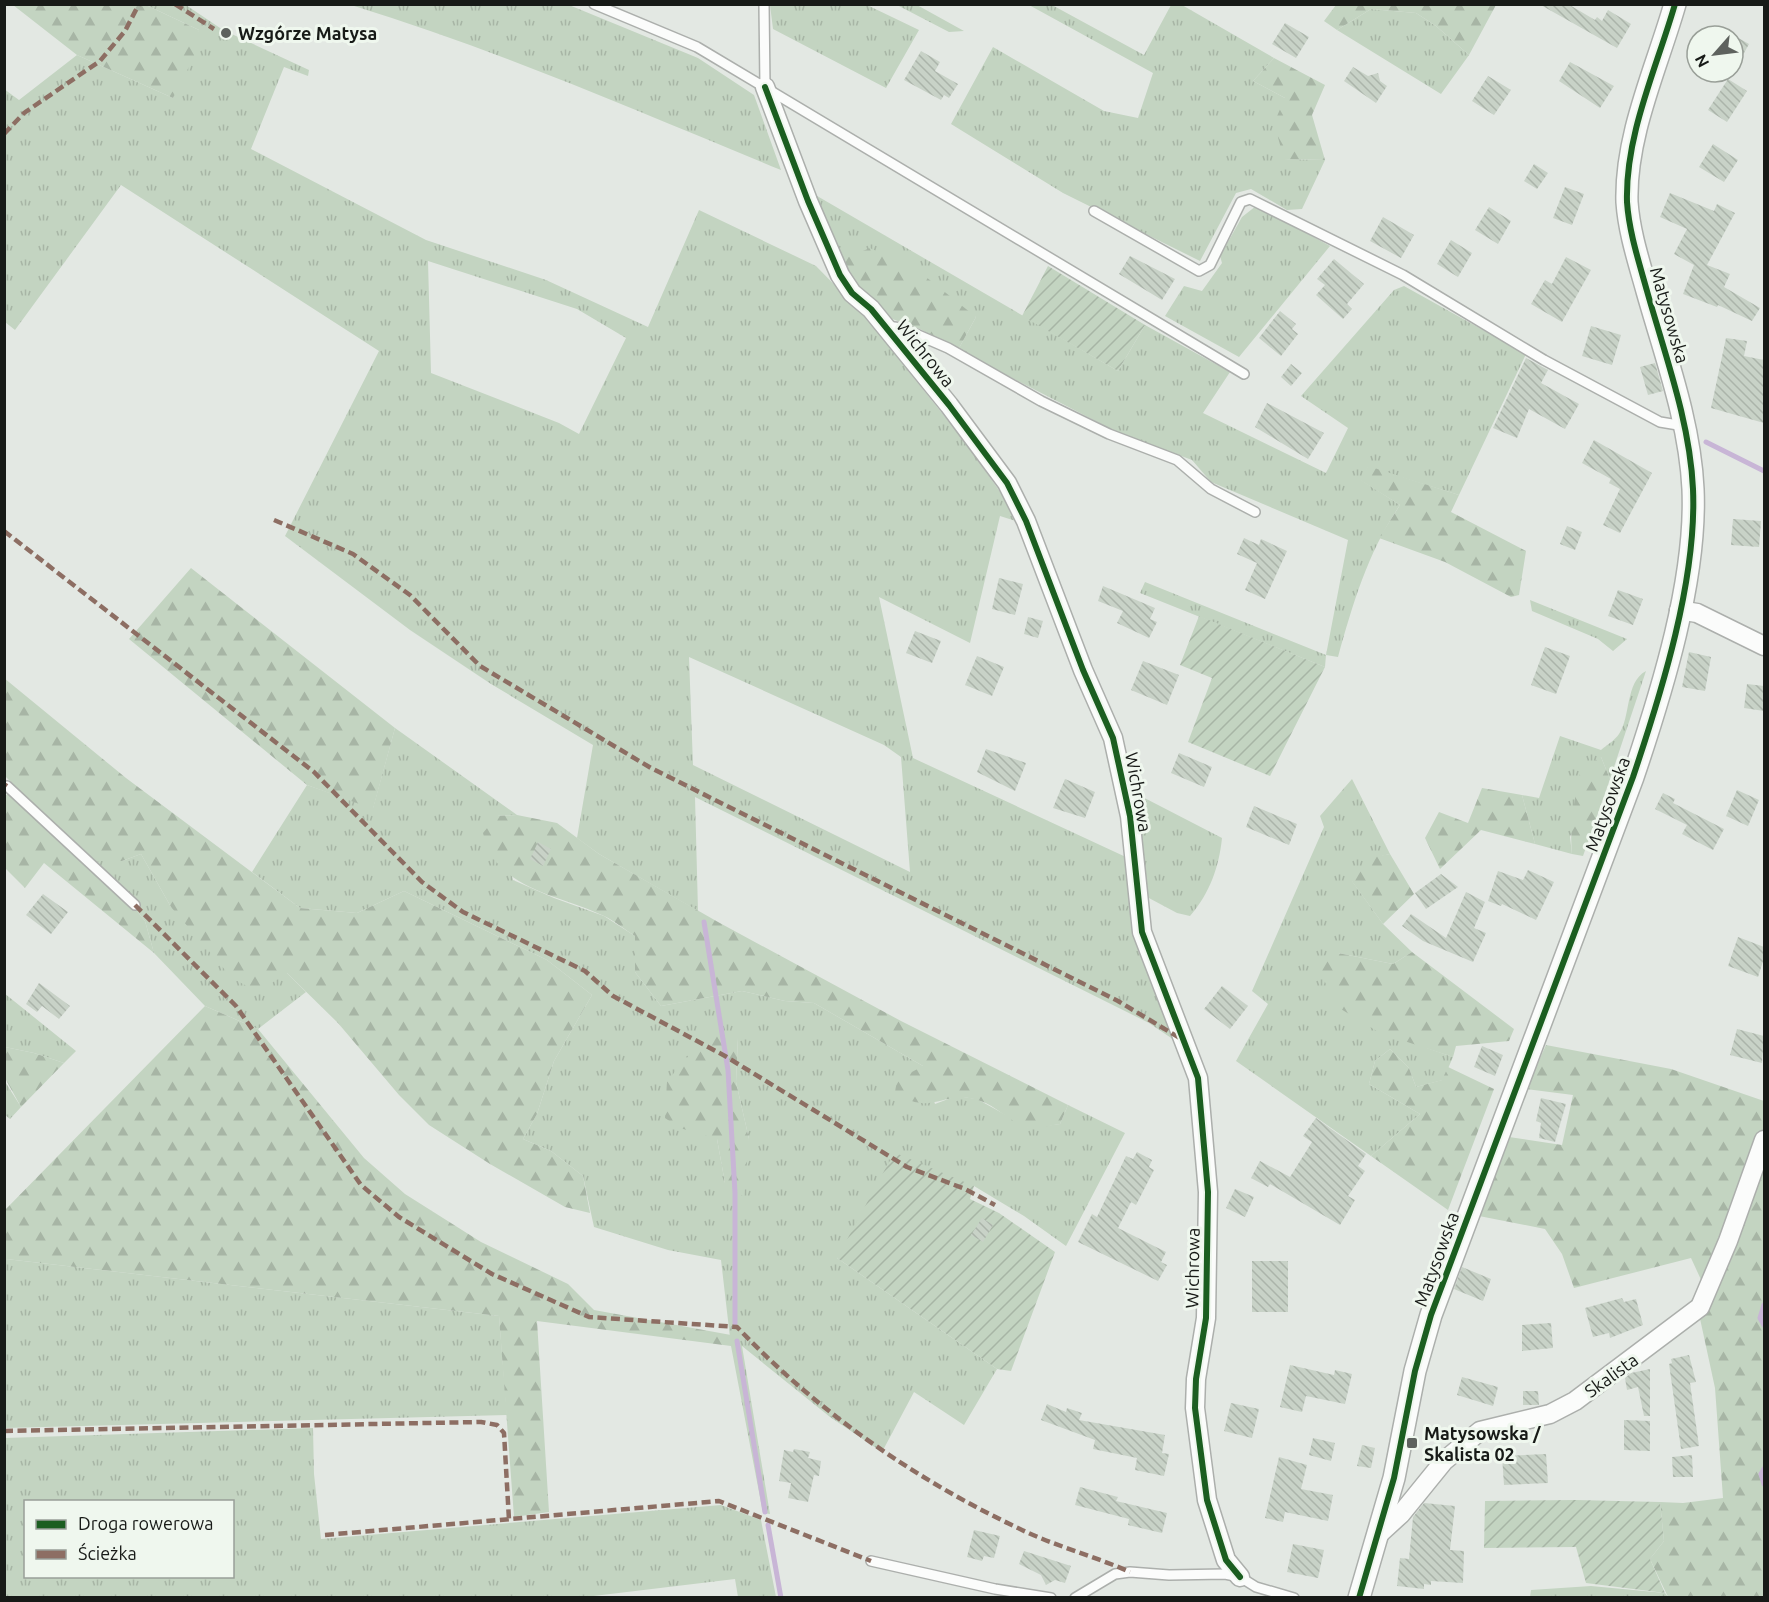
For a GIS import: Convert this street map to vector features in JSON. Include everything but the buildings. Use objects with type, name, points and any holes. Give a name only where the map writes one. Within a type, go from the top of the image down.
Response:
[{"type":"street","name":"Matysowska","points":[[1359,1596],[1394,1478],[1415,1371],[1435,1303],[1634,777],[1649,730],[1679,610],[1694,510],[1684,426],[1642,274],[1628,203],[1628,176],[1633,148],[1675,4]]},
{"type":"street","name":"Wichrowa","points":[[765,87],[808,201],[840,275],[852,293],[886,326],[1007,483],[1026,521],[1083,670],[1113,738],[1130,816],[1142,932],[1198,1078],[1208,1192],[1206,1318],[1196,1379],[1195,1408],[1207,1500],[1227,1560],[1240,1577]]},
{"type":"street","points":[[1679,610],[1697,613],[1764,646]]},
{"type":"street","name":"Skalista","points":[[1378,1535],[1401,1514],[1444,1461],[1480,1431],[1550,1414],[1575,1401],[1700,1307],[1728,1241],[1764,1140]]},
{"type":"lane","points":[[594,4],[697,47],[1244,374]]},
{"type":"lane","name":"Wichrowa","points":[[764,4],[765,87]]},
{"type":"lane","points":[[1094,211],[1199,271],[1210,265],[1240,202],[1250,199],[1403,275],[1544,360],[1660,422],[1684,426]]},
{"type":"lane","points":[[886,326],[902,328],[948,348],[1108,434],[1177,460],[1211,489],[1254,512]]},
{"type":"lane","points":[[4,787],[6,786],[135,905]]},
{"type":"lane","points":[[871,1561],[995,1589],[1051,1598]]},
{"type":"lane","points":[[1075,1598],[1115,1574],[1225,1574],[1240,1577],[1256,1587],[1294,1598]]},
{"type":"green space","points":[[13,5],[146,5],[199,30],[197,51],[173,98],[77,55]]},
{"type":"green space","points":[[146,5],[186,5],[223,30],[309,70],[308,76],[284,67],[251,149],[426,240],[546,280],[648,327],[699,210],[816,266],[863,314],[965,442],[1022,523],[1000,516],[970,643],[879,597],[913,758],[1128,858],[1131,927],[1162,1010],[1180,1044],[1149,1023],[695,797],[698,911],[599,854],[577,838],[593,745],[491,684],[410,630],[285,536],[379,351],[121,185],[15,330],[5,322],[4,89],[19,100],[77,55],[173,98],[199,30]],"holes":[[[428,261],[577,309],[626,338],[579,434],[559,423],[431,373]],[[689,657],[884,745],[901,757],[910,872],[693,765]]]},
{"type":"green space","points":[[351,5],[569,5],[698,58],[754,95],[781,170],[514,62]]},
{"type":"green space","points":[[770,5],[867,5],[919,30],[886,88],[773,29]]},
{"type":"green space","points":[[897,5],[917,5],[964,31],[949,32]]},
{"type":"green space","points":[[1029,5],[1052,5],[1144,55],[1171,5],[1182,5],[1274,58],[1253,81],[1285,98],[1284,159],[1325,160],[1302,209],[1287,210],[1251,189],[1236,193],[1200,261],[1063,193],[951,124],[993,47],[1104,111],[1138,118],[1153,73]]},
{"type":"green space","points":[[1336,5],[1496,5],[1469,55],[1436,26],[1416,13],[1371,9],[1337,30],[1324,21]]},
{"type":"green space","points":[[1371,9],[1416,13],[1436,26],[1469,55],[1441,94],[1337,30]]},
{"type":"green space","points":[[1274,58],[1325,85],[1312,115],[1325,160],[1284,159],[1274,123],[1285,98],[1253,81]]},
{"type":"green space","points":[[812,193],[1118,371],[1145,325],[1230,372],[1203,413],[1326,473],[1348,428],[1301,396],[1394,290],[1404,286],[1526,354],[1459,495],[1368,467],[1361,480],[1400,505],[1370,560],[1338,657],[1326,655],[1348,540],[1211,482],[1192,460],[1117,432],[958,350],[976,317],[841,260]]},
{"type":"green space","points":[[1256,206],[1330,246],[1239,357],[1165,316],[1184,286],[1202,291],[1222,263],[1220,256],[1242,217]]},
{"type":"green space","points":[[870,248],[921,273],[976,317],[958,350],[922,330],[887,317],[857,286],[841,260]]},
{"type":"green space","points":[[1048,266],[1145,325],[1118,371],[1022,316]]},
{"type":"green space","points":[[1368,466],[1459,495],[1451,512],[1526,551],[1519,595],[1511,597],[1445,562],[1379,538],[1400,505],[1360,480]]},
{"type":"green space","points":[[191,568],[395,728],[373,809],[307,785],[129,639]]},
{"type":"green space","points":[[1145,582],[1326,655],[1325,667],[1140,593]]},
{"type":"green space","points":[[1530,600],[1627,639],[1613,651],[1598,639],[1532,611]]},
{"type":"green space","points":[[1199,616],[1325,667],[1270,776],[1188,742],[1212,678],[1180,665]]},
{"type":"green space","points":[[1646,671],[1610,779],[1601,757],[1570,837],[1572,854],[1535,844],[1522,795],[1539,798],[1560,736],[1601,750],[1619,734],[1623,727],[1631,691],[1639,676]]},
{"type":"green space","points":[[4,678],[126,778],[300,908],[357,913],[404,891],[547,960],[592,995],[554,1061],[537,1114],[523,1139],[551,1151],[583,1176],[590,1213],[565,1207],[490,1164],[429,1125],[399,1095],[338,1023],[287,973],[258,992],[232,978],[171,907],[141,854],[122,861],[97,861],[145,921],[154,953],[44,863],[25,888],[5,868],[5,796],[16,787],[5,776]]},
{"type":"green space","points":[[395,728],[517,815],[497,816],[513,880],[604,916],[635,936],[635,972],[661,1006],[742,991],[785,1001],[814,1003],[923,1066],[935,1104],[956,1096],[977,1099],[1029,1128],[1060,1124],[1068,1105],[1125,1133],[1066,1246],[1024,1216],[974,1186],[837,1258],[997,1369],[964,1425],[914,1392],[882,1452],[830,1417],[742,1346],[770,1514],[763,1513],[731,1346],[721,1260],[668,1250],[594,1227],[583,1176],[551,1151],[523,1139],[537,1114],[554,1061],[592,995],[547,960],[404,891],[357,913],[300,908],[252,872],[307,785],[373,808]],"holes":[[[738,1037],[736,1082],[749,1139],[725,1183],[717,1139]]]},
{"type":"green space","points":[[1601,757],[1610,779],[1583,856],[1572,854],[1572,822],[1581,769]]},
{"type":"green space","points":[[1352,779],[1390,854],[1373,858],[1352,881],[1383,924],[1412,952],[1393,964],[1338,953],[1427,1048],[1453,1057],[1443,1080],[1416,1087],[1409,1068],[1390,1049],[1375,1061],[1369,1084],[1420,1114],[1371,1156],[1236,1061],[1268,1004],[1252,991],[1324,827],[1320,816]]},
{"type":"green space","points":[[1482,788],[1522,795],[1535,844],[1481,830],[1440,869],[1425,838],[1439,812],[1468,823]]},
{"type":"green space","points":[[1129,790],[1222,838],[1219,859],[1212,879],[1203,898],[1190,916],[1177,913],[1147,897]]},
{"type":"green space","points":[[517,815],[557,823],[599,854],[718,922],[901,1021],[1068,1105],[1060,1124],[1028,1128],[1014,1122],[988,1104],[963,1097],[927,1103],[917,1103],[907,1099],[895,1092],[897,1080],[923,1066],[814,1003],[785,1001],[742,991],[661,1006],[635,972],[635,936],[604,916],[532,888],[515,879],[501,867],[490,852],[483,833],[497,816]]},
{"type":"green space","points":[[141,854],[171,907],[287,973],[306,992],[258,1029],[205,1006],[154,953],[145,921],[96,860],[122,861]]},
{"type":"green space","points":[[1390,854],[1414,894],[1383,924],[1351,880],[1373,857]]},
{"type":"green space","points":[[1412,952],[1514,1029],[1509,1041],[1456,1046],[1453,1057],[1380,1033],[1336,1006],[1314,958],[1338,953],[1393,964]]},
{"type":"green space","points":[[4,993],[76,1051],[64,1063],[5,1047]]},
{"type":"green space","points":[[205,1006],[258,1029],[364,1158],[405,1194],[481,1242],[568,1284],[594,1310],[731,1335],[731,1346],[537,1321],[549,1512],[514,1517],[499,1316],[6,1259],[5,1210]]},
{"type":"green space","points":[[710,1031],[738,1037],[736,1082],[749,1139],[744,1197],[725,1183],[717,1139],[680,1128],[665,1118],[667,1081]]},
{"type":"green space","points":[[1546,1045],[1671,1069],[1764,1101],[1764,1597],[1668,1597],[1650,1559],[1664,1541],[1660,1502],[1683,1503],[1723,1498],[1715,1388],[1699,1314],[1688,1305],[1703,1284],[1691,1258],[1574,1288],[1562,1254],[1545,1229],[1479,1216],[1509,1137],[1562,1145],[1573,1095],[1526,1089]]},
{"type":"green space","points":[[5,1047],[64,1063],[21,1107],[5,1078]]},
{"type":"green space","points":[[1390,1049],[1409,1068],[1416,1087],[1442,1080],[1448,1067],[1494,1089],[1448,1210],[1371,1156],[1420,1114],[1369,1084],[1375,1061]]},
{"type":"green space","points":[[4,1080],[21,1107],[10,1119],[5,1115]]},
{"type":"green space","points":[[898,1154],[974,1186],[970,1199],[999,1213],[1055,1252],[1011,1371],[997,1369],[837,1258],[889,1162]]},
{"type":"green space","points":[[6,1259],[499,1316],[507,1415],[5,1428]]},
{"type":"green space","points":[[313,1428],[314,1474],[321,1539],[721,1505],[761,1520],[776,1597],[738,1597],[735,1579],[577,1598],[5,1597],[5,1438]]},
{"type":"green space","points":[[1485,1501],[1660,1502],[1664,1541],[1650,1559],[1665,1593],[1586,1583],[1576,1547],[1484,1548]]},
{"type":"green space","points":[[1591,1586],[1665,1593],[1668,1597],[1530,1597],[1531,1590]]},
{"type":"waterway","points":[[1706,442],[1764,471]]},
{"type":"waterway","points":[[704,922],[728,1070],[735,1193],[735,1323]]},
{"type":"waterway","points":[[1764,1305],[1760,1318],[1764,1325]]},
{"type":"waterway","points":[[737,1341],[765,1512]]},
{"type":"waterway","points":[[1764,1469],[1761,1474],[1764,1484]]},
{"type":"waterway","points":[[768,1525],[781,1598]]},
{"type":"marked path","points":[[4,134],[24,113],[100,61],[125,31],[139,4]]},
{"type":"marked path","points":[[175,4],[214,29]]},
{"type":"marked path","points":[[274,520],[353,554],[410,595],[480,666],[651,768],[1118,1001],[1183,1040]]},
{"type":"marked path","points":[[4,531],[314,772],[422,882],[463,912],[585,971],[613,996],[725,1056],[907,1167],[965,1189],[995,1205]]},
{"type":"marked path","points":[[135,905],[236,1006],[361,1185],[399,1217],[492,1274],[589,1317],[737,1327],[800,1387],[834,1415],[905,1466],[1020,1529],[1130,1572]]},
{"type":"marked path","points":[[4,1431],[481,1422],[497,1425],[504,1433],[509,1520]]},
{"type":"marked path","points":[[325,1535],[719,1501],[871,1561]]},
{"type":"cycle path","points":[[1359,1598],[1394,1478],[1415,1371],[1431,1315],[1633,777],[1666,672],[1683,597],[1693,524],[1691,464],[1676,389],[1635,247],[1627,202],[1631,152],[1637,127],[1675,4]]},
{"type":"cycle path","points":[[765,87],[808,201],[840,275],[852,293],[871,309],[949,405],[1007,483],[1026,521],[1083,670],[1113,738],[1130,816],[1142,932],[1198,1078],[1208,1192],[1206,1318],[1196,1379],[1195,1408],[1207,1500],[1226,1560],[1240,1577]]},
{"type":"place","name":"Wzgórze Matysa","points":[[226,33]]},
{"type":"place","name":"Matysowska / Skalista 02","points":[[1412,1443]]}]
